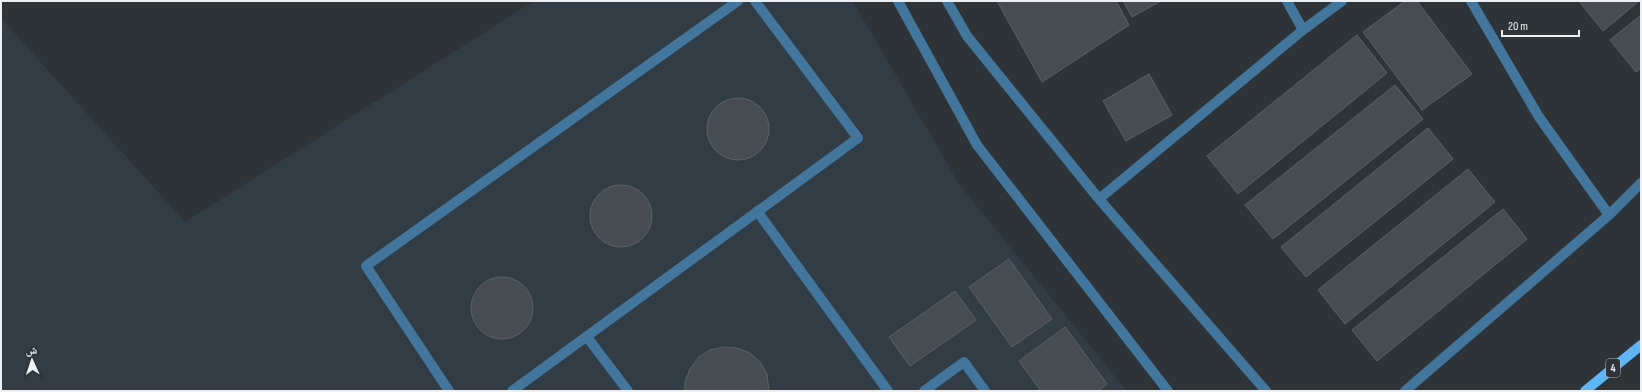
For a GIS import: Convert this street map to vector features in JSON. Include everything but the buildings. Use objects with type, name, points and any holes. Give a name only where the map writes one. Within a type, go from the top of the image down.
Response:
[{"type":"main road","name":"4","points":[[1585,391],[1641,345]]},
{"type":"street","points":[[449,391],[366,266],[738,1]]},
{"type":"street","points":[[512,391],[858,138],[755,1]]},
{"type":"street","points":[[898,1],[977,145],[1168,391]]},
{"type":"street","points":[[947,1],[967,36],[1099,200],[1266,391]]},
{"type":"street","points":[[1287,1],[1303,30]]},
{"type":"street","points":[[1099,200],[1303,30],[1342,1]]},
{"type":"street","points":[[1471,1],[1539,117],[1609,214]]},
{"type":"street","points":[[1405,391],[1609,214],[1641,183]]},
{"type":"street","points":[[758,211],[888,391]]},
{"type":"street","points":[[587,337],[628,391]]},
{"type":"street","points":[[924,391],[964,362],[985,391]]},
{"type":"shaded area","points":[[534,1],[853,1],[959,184],[1127,391],[1,391],[1,18],[185,222]]}]
